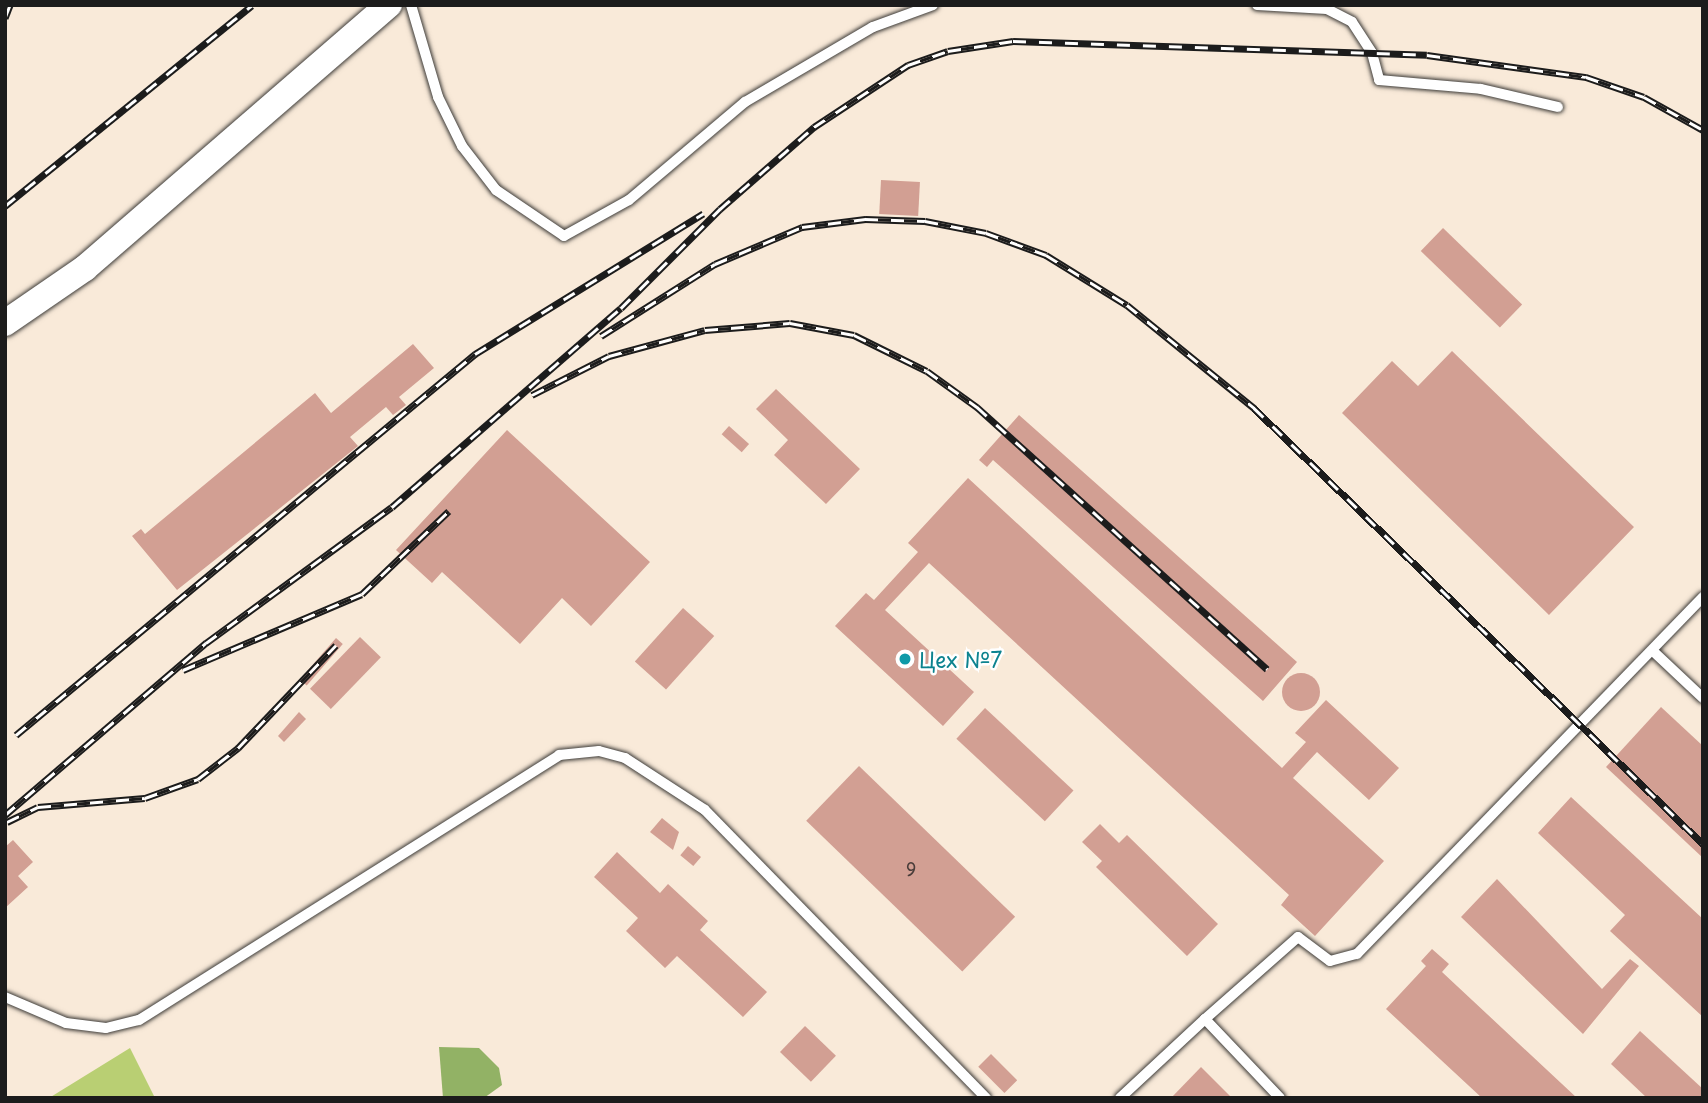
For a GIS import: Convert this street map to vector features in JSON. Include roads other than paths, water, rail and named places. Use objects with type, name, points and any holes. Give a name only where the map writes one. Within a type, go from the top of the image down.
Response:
[{"type":"main road","points":[[5,323],[85,268],[389,5]]},
{"type":"lane","points":[[411,5],[438,97],[462,146],[496,190],[564,236],[629,200],[745,102],[873,27],[933,5]]},
{"type":"lane","points":[[1257,5],[1327,9],[1352,22],[1371,53],[1379,80],[1481,89],[1558,107]]},
{"type":"lane","points":[[1120,1098],[1298,937],[1331,961],[1357,954],[1654,652],[1703,597]]},
{"type":"lane","points":[[1654,652],[1703,698]]},
{"type":"lane","points":[[5,998],[66,1023],[106,1028],[139,1020],[551,760],[599,751],[625,758],[705,810],[986,1098]]},
{"type":"lane","points":[[1205,1019],[1280,1098]]},
{"type":"railway","points":[[5,18],[10,5]]},
{"type":"railway","points":[[5,206],[252,5]]},
{"type":"railway","points":[[5,815],[206,643],[392,507],[621,308],[720,209],[814,127],[908,65],[948,51],[1013,41],[1427,55],[1586,77],[1644,97],[1703,130]]},
{"type":"railway","points":[[16,735],[475,354],[703,214]]},
{"type":"railway","points":[[601,336],[715,264],[802,227],[865,219],[925,221],[986,233],[1046,255],[1127,305],[1254,408],[1703,844]]},
{"type":"railway","points":[[532,395],[609,356],[705,330],[790,323],[854,335],[927,371],[977,407],[1267,669]]},
{"type":"railway","points":[[183,670],[362,594],[449,511]]},
{"type":"railway","points":[[7,822],[38,807],[145,798],[198,779],[238,748],[336,645]]},
{"type":"place","name":"Цех №7","points":[[905,659]]}]
